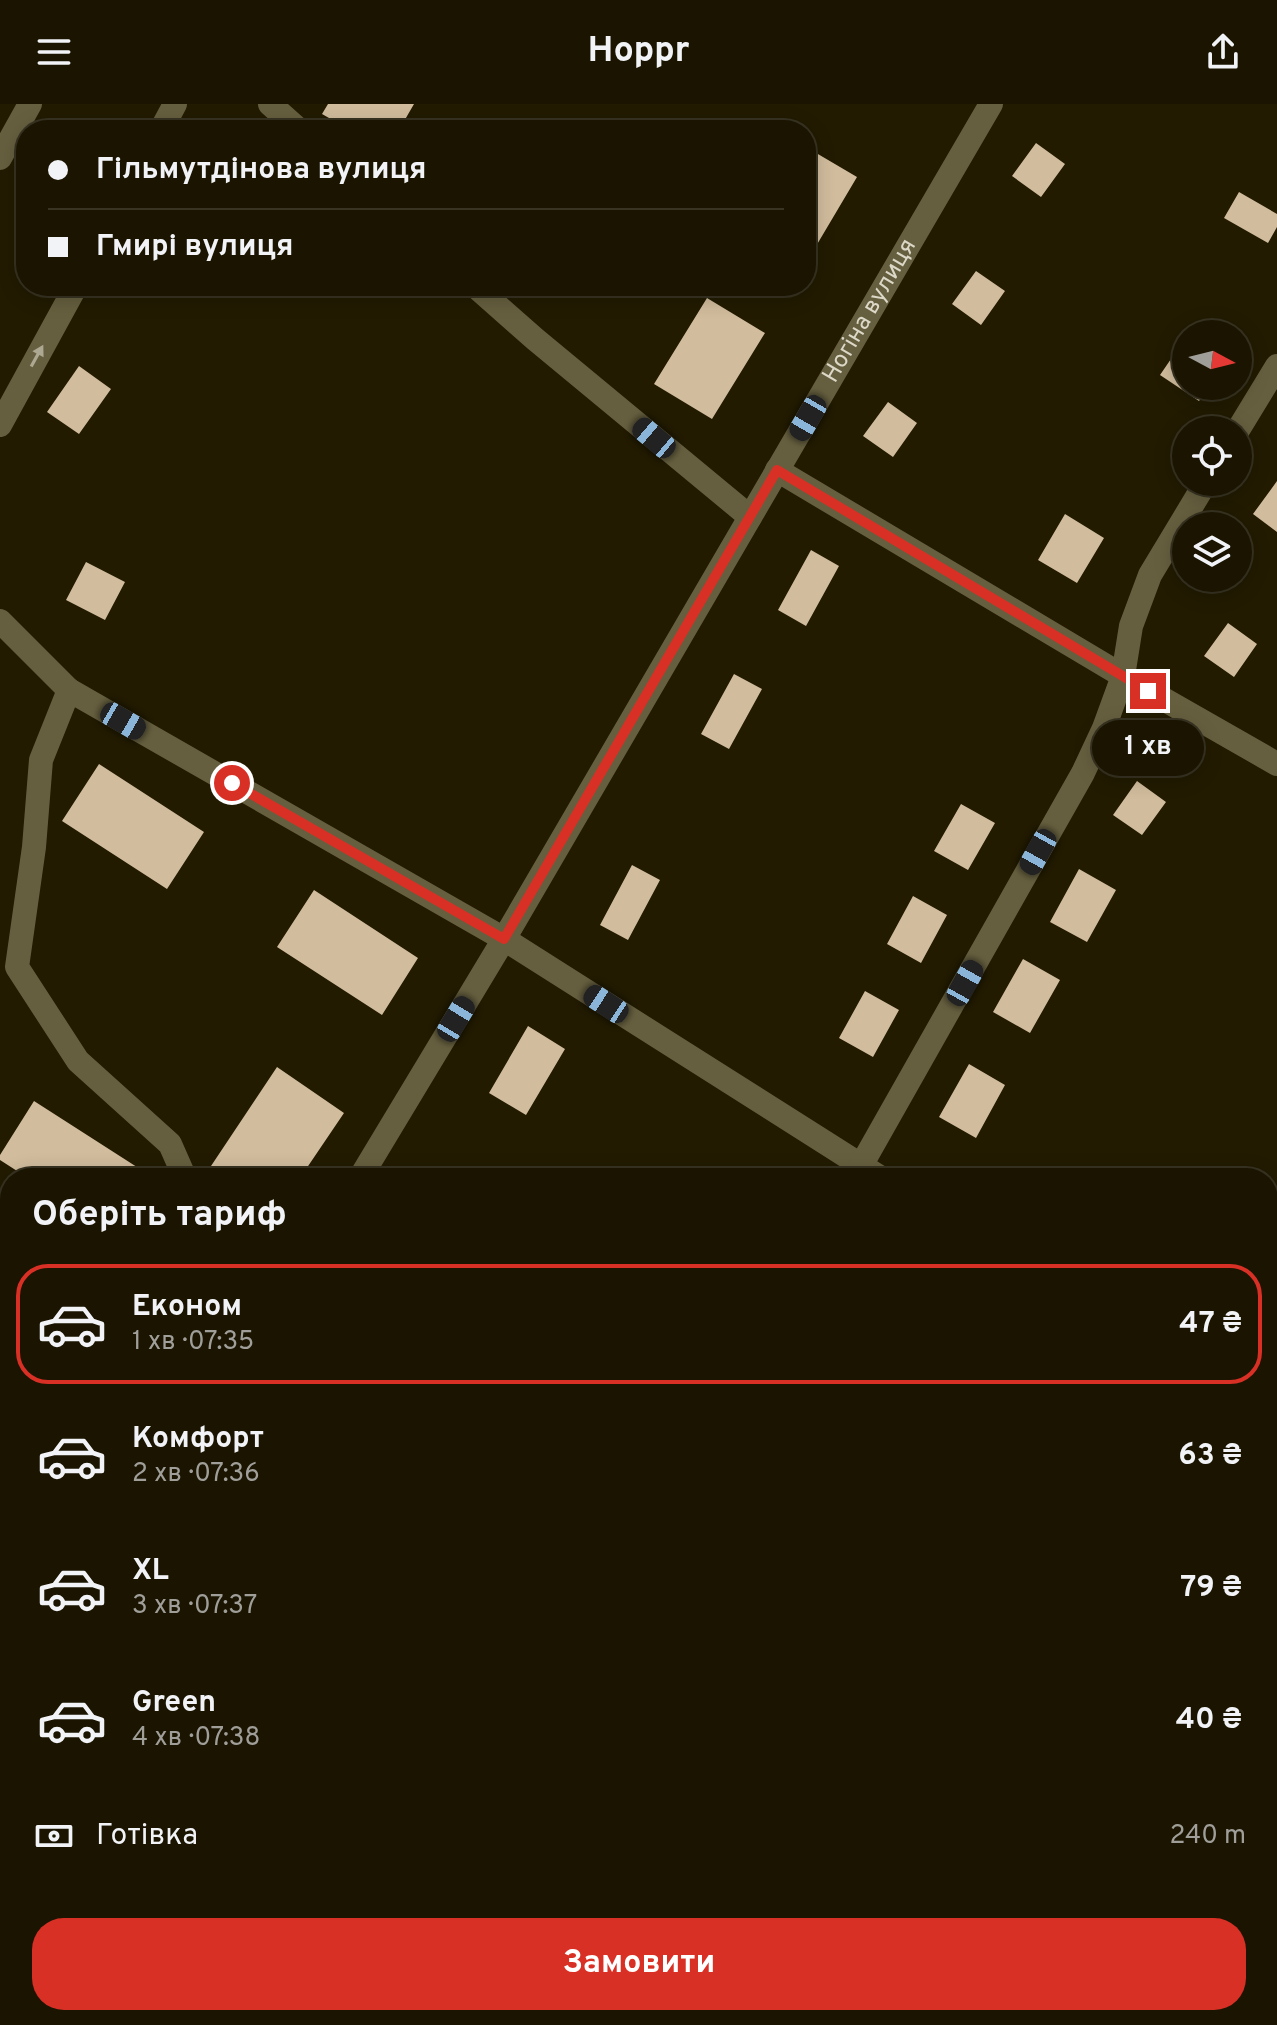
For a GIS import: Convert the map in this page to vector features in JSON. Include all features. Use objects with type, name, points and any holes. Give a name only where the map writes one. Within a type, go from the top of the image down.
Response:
[{"type":"street","points":[[270,104],[288,120]]},
{"type":"street","name":"Ногіна вулиця","points":[[366,1168],[504,939],[991,104]]},
{"type":"street","points":[[0,158],[16,129]]},
{"type":"street","points":[[0,425],[71,296]]},
{"type":"street","points":[[486,296],[750,517]]},
{"type":"street","points":[[1247,416],[1277,366]]},
{"type":"street","points":[[777,470],[1277,764]]},
{"type":"street","points":[[868,1168],[1083,773],[1123,676],[1131,626],[1150,575],[1198,496]]},
{"type":"street","points":[[0,621],[69,690],[504,939],[856,1168]]},
{"type":"street","points":[[69,690],[41,760],[34,847],[17,967],[78,1061],[170,1144],[181,1168]]},
{"type":"building","points":[[328,104],[414,104],[405,120],[332,120],[322,114]]},
{"type":"building","points":[[1036,143],[1065,164],[1041,197],[1012,176]]},
{"type":"building","points":[[816,153],[857,177],[816,246]]},
{"type":"building","points":[[1239,192],[1277,214],[1277,227],[1268,243],[1224,218]]},
{"type":"building","points":[[976,271],[1005,291],[981,325],[952,304]]},
{"type":"building","points":[[707,298],[765,333],[712,419],[654,384]]},
{"type":"building","points":[[1172,357],[1172,383],[1160,375]]},
{"type":"building","points":[[79,366],[111,389],[79,434],[47,412]]},
{"type":"building","points":[[888,402],[917,423],[893,457],[863,436]]},
{"type":"building","points":[[1277,481],[1277,532],[1253,514]]},
{"type":"building","points":[[1065,514],[1104,538],[1077,583],[1038,560]]},
{"type":"building","points":[[811,550],[839,566],[806,626],[778,610]]},
{"type":"building","points":[[86,562],[125,582],[105,620],[66,600]]},
{"type":"building","points":[[1228,623],[1257,644],[1234,677],[1204,656]]},
{"type":"building","points":[[734,674],[762,689],[729,749],[701,734]]},
{"type":"building","points":[[99,764],[204,832],[167,889],[62,821]]},
{"type":"building","points":[[1137,781],[1166,802],[1142,835],[1113,815]]},
{"type":"building","points":[[961,804],[995,823],[968,870],[934,851]]},
{"type":"building","points":[[632,865],[660,880],[628,940],[600,925]]},
{"type":"building","points":[[1079,869],[1116,890],[1087,942],[1050,922]]},
{"type":"building","points":[[314,890],[418,958],[382,1015],[277,947]]},
{"type":"building","points":[[913,896],[947,915],[921,963],[887,944]]},
{"type":"building","points":[[1023,959],[1060,980],[1030,1033],[993,1012]]},
{"type":"building","points":[[865,991],[899,1010],[873,1057],[839,1038]]},
{"type":"building","points":[[528,1026],[565,1049],[526,1115],[489,1093]]},
{"type":"building","points":[[969,1064],[1005,1085],[976,1138],[939,1117]]},
{"type":"building","points":[[277,1067],[344,1113],[307,1168],[210,1168]]},
{"type":"building","points":[[34,1101],[138,1168],[12,1168],[0,1160],[0,1155]]},
{"type":"route","points":[[232,783],[504,939],[777,470],[1148,691]]}]
